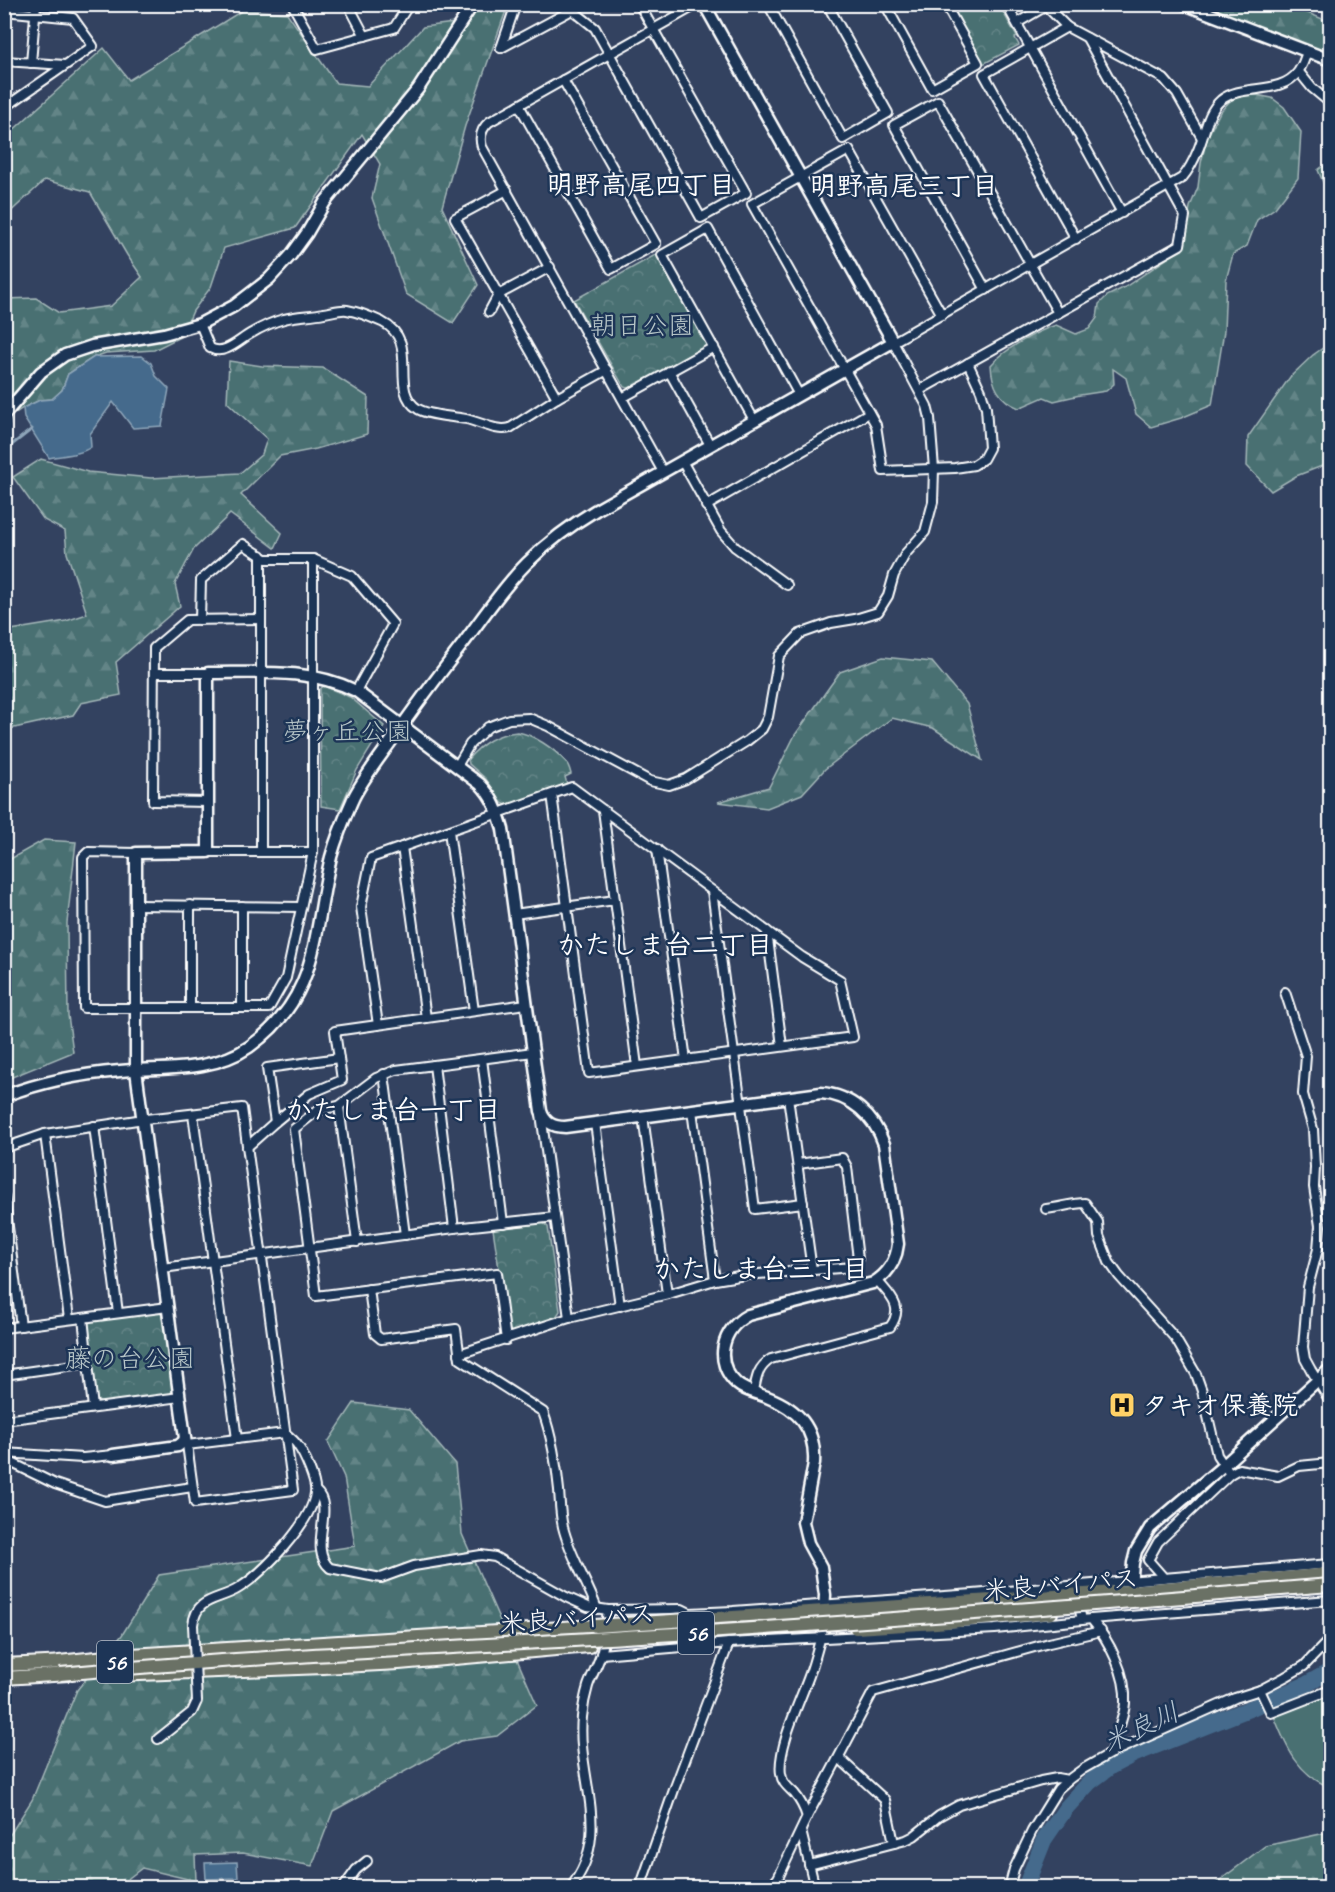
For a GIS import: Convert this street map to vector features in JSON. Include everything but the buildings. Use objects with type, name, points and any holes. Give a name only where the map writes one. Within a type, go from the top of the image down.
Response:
[{"type":"main road","points":[[60,1668],[115,1656],[687,1620],[824,1607],[1130,1585],[1184,1586],[1330,1574]]},
{"type":"main road","name":"米良バイパス","points":[[4,1678],[60,1668],[116,1662],[987,1608],[1330,1580]]},
{"type":"main road","name":"米良バイパス","points":[[4,1665],[60,1668],[171,1665],[992,1613],[1330,1585]]},
{"type":"main road","points":[[60,1668],[161,1673],[399,1663],[687,1639],[822,1634],[936,1623],[1081,1615],[1131,1606],[1330,1591]]},
{"type":"street","points":[[31,63],[36,4]]},
{"type":"street","points":[[292,4],[317,48],[394,28],[408,6]]},
{"type":"street","points":[[348,4],[365,36]]},
{"type":"street","points":[[4,415],[41,372],[65,355],[92,346],[164,334],[200,324],[234,306],[269,279],[307,233],[325,202],[418,89],[472,4]]},
{"type":"street","points":[[516,4],[501,48],[568,7],[595,28],[701,218],[746,193],[639,4]]},
{"type":"street","points":[[663,472],[482,147],[481,135],[484,126],[489,122],[698,4]]},
{"type":"street","points":[[457,766],[470,744],[488,727],[509,719],[530,718],[650,781],[669,784],[686,779],[762,729],[768,717],[779,656],[801,634],[831,623],[878,612],[888,596],[894,575],[906,553],[925,532],[933,502],[934,469],[927,406],[704,4]]},
{"type":"street","points":[[768,4],[843,139],[888,113],[827,4]]},
{"type":"street","points":[[885,4],[932,89],[978,63],[945,4]]},
{"type":"street","points":[[1006,4],[1122,213]]},
{"type":"street","points":[[1184,4],[1330,60]]},
{"type":"street","points":[[1017,23],[1046,6],[1067,27],[1170,84],[1203,138]]},
{"type":"street","points":[[4,12],[73,18],[93,46],[4,108]]},
{"type":"street","points":[[1067,27],[984,74],[1076,239]]},
{"type":"street","points":[[920,390],[1180,245],[1185,216],[1087,38]]},
{"type":"street","points":[[4,1096],[61,1079],[219,1062],[246,1049],[268,1033],[300,990],[310,964],[332,856],[353,798],[402,724],[527,563],[573,524],[1170,186],[1188,171],[1212,112],[1222,99],[1239,91],[1284,82],[1299,72],[1307,51]]},
{"type":"street","points":[[4,61],[65,65]]},
{"type":"street","points":[[1299,72],[1312,88],[1330,103]]},
{"type":"street","points":[[519,105],[611,269],[656,244],[563,80]]},
{"type":"street","points":[[986,290],[894,125],[938,101],[1058,313]]},
{"type":"street","points":[[942,315],[849,150],[752,204],[876,425],[883,471],[974,465],[983,459],[989,448],[986,408],[968,363]]},
{"type":"street","points":[[507,190],[455,218],[557,398]]},
{"type":"street","points":[[754,420],[663,255],[708,229],[799,395]]},
{"type":"street","points":[[489,312],[498,295],[550,267]]},
{"type":"street","points":[[200,324],[210,348],[217,351],[225,350],[263,327],[285,318],[350,310],[383,322],[397,333],[402,347],[406,396],[411,404],[425,413],[450,416],[507,430],[607,370]]},
{"type":"street","points":[[622,398],[714,347]]},
{"type":"street","points":[[669,371],[710,445]]},
{"type":"street","points":[[706,506],[869,413]]},
{"type":"street","points":[[682,461],[721,531],[735,547],[787,585]]},
{"type":"street","points":[[200,620],[201,580],[243,544],[266,559],[313,559],[352,576],[393,624],[356,691]]},
{"type":"street","points":[[261,555],[261,852]]},
{"type":"street","points":[[313,559],[313,852],[286,978],[269,1008],[84,1008],[83,857],[88,852],[313,852]]},
{"type":"street","points":[[208,802],[153,801],[154,648],[187,620],[261,619]]},
{"type":"street","points":[[154,673],[296,673],[337,682],[356,691],[402,724],[457,766],[492,798],[503,828],[569,1318]]},
{"type":"street","points":[[208,673],[208,852]]},
{"type":"street","points":[[378,1025],[361,907],[371,858],[449,831],[552,794],[572,787],[802,957],[840,980],[853,1037],[589,1073],[552,794]]},
{"type":"street","points":[[603,810],[637,1066]]},
{"type":"street","points":[[449,831],[474,1011]]},
{"type":"street","points":[[402,847],[426,1018]]},
{"type":"street","points":[[657,849],[686,1060]]},
{"type":"street","points":[[4,1148],[45,1134],[94,1126],[143,1120],[193,1114],[242,1108],[293,1490],[195,1503],[192,1487],[187,1445],[180,1397],[163,1268],[143,1120],[136,1070],[136,853]]},
{"type":"street","points":[[712,891],[755,1209],[803,1203]]},
{"type":"street","points":[[514,914],[615,900]]},
{"type":"street","points":[[136,905],[301,907]]},
{"type":"street","points":[[190,906],[190,1008]]},
{"type":"street","points":[[242,906],[242,1007]]},
{"type":"street","points":[[767,931],[782,1046]]},
{"type":"street","points":[[1286,992],[1306,1056],[1303,1094],[1313,1129],[1314,1187],[1320,1226],[1318,1249],[1308,1287],[1303,1347],[1305,1359],[1329,1396]]},
{"type":"street","points":[[247,1147],[309,1094],[342,1080],[335,1031],[526,1004]]},
{"type":"street","points":[[506,1340],[497,1273],[316,1296],[294,1129],[318,1110],[339,1106],[376,1078],[396,1070],[533,1052]]},
{"type":"street","points":[[275,1122],[267,1068],[339,1058]]},
{"type":"street","points":[[482,1059],[503,1223]]},
{"type":"street","points":[[434,1065],[454,1228]]},
{"type":"street","points":[[384,1074],[405,1235]]},
{"type":"street","points":[[541,1111],[547,1121],[557,1127],[821,1093],[843,1098],[861,1109],[872,1120],[884,1144],[898,1245],[893,1264],[884,1275],[866,1285],[748,1315],[735,1324],[726,1335],[723,1346],[725,1365],[736,1383],[784,1404],[801,1418],[810,1434],[813,1447],[814,1463],[803,1518],[803,1530],[821,1567],[825,1595],[822,1634],[781,1762],[781,1774],[785,1785],[804,1806],[807,1817]]},
{"type":"street","points":[[788,1097],[812,1270]]},
{"type":"street","points":[[339,1106],[357,1242]]},
{"type":"street","points":[[692,1110],[715,1280]]},
{"type":"street","points":[[193,1114],[237,1439]]},
{"type":"street","points":[[643,1116],[668,1294]]},
{"type":"street","points":[[596,1123],[620,1306]]},
{"type":"street","points":[[94,1126],[118,1313]]},
{"type":"street","points":[[45,1134],[69,1320]]},
{"type":"street","points":[[459,1354],[569,1318],[715,1280],[745,1275],[854,1268],[858,1259],[847,1167],[842,1158],[798,1164]]},
{"type":"street","points":[[4,1196],[21,1326]]},
{"type":"street","points":[[1046,1209],[1085,1203],[1090,1210],[1098,1222],[1099,1236],[1109,1262],[1174,1338],[1196,1374],[1217,1455],[1227,1469]]},
{"type":"street","points":[[163,1268],[454,1228],[555,1217]]},
{"type":"street","points":[[754,1392],[759,1372],[771,1359],[890,1327],[897,1313],[897,1307],[877,1280]]},
{"type":"street","points":[[369,1289],[375,1334],[381,1339],[456,1329],[460,1359],[543,1412],[559,1486],[559,1505],[563,1528],[576,1564],[597,1609]]},
{"type":"street","points":[[4,1328],[168,1307]]},
{"type":"street","points":[[83,1318],[93,1408]]},
{"type":"street","points":[[4,1375],[88,1363]]},
{"type":"street","points":[[1163,1577],[1148,1560],[1158,1542],[1227,1469],[1330,1370]]},
{"type":"street","points":[[4,1420],[180,1397]]},
{"type":"street","points":[[4,1453],[83,1458],[113,1455],[178,1446],[184,1441],[185,1431]]},
{"type":"street","points":[[187,1445],[285,1433],[298,1445],[316,1491],[320,1494],[323,1508],[320,1552],[324,1563],[330,1568],[381,1578],[414,1566],[481,1554],[495,1557],[566,1597],[597,1609],[682,1609],[690,1613],[824,1607]]},
{"type":"street","points":[[4,1459],[56,1484],[105,1501],[192,1487]]},
{"type":"street","points":[[1131,1606],[1130,1585],[1136,1551],[1144,1534],[1156,1522],[1227,1469],[1278,1476],[1299,1466],[1330,1463]]},
{"type":"street","points":[[158,1739],[192,1712],[197,1701],[194,1614],[200,1605],[237,1590],[257,1575],[289,1541],[306,1517],[313,1504],[316,1491]]},
{"type":"street","points":[[1130,1585],[1163,1577],[1330,1564]]},
{"type":"street","points":[[1081,1615],[1091,1619],[1330,1600]]},
{"type":"street","points":[[570,1887],[577,1879],[589,1852],[592,1823],[582,1720],[587,1688],[601,1654],[608,1610]]},
{"type":"street","points":[[1091,1619],[1101,1631],[1116,1659],[1125,1693],[1125,1705],[1111,1752]]},
{"type":"street","points":[[769,1887],[778,1878],[807,1817],[873,1692],[1101,1631]]},
{"type":"street","points":[[601,1654],[822,1634]]},
{"type":"street","points":[[1009,1887],[1014,1869],[1032,1831],[1058,1789],[1068,1780],[1111,1752],[1234,1698],[1261,1692],[1304,1666],[1330,1639]]},
{"type":"street","points":[[640,1887],[729,1643]]},
{"type":"street","points":[[1261,1692],[1271,1713],[1330,1690]]},
{"type":"street","points":[[839,1758],[885,1800],[894,1843]]},
{"type":"street","points":[[809,1865],[914,1836],[939,1816],[959,1805],[1041,1781],[1057,1778],[1068,1780]]},
{"type":"street","points":[[801,1831],[815,1887]]},
{"type":"street","points":[[343,1887],[356,1870],[367,1861]]},
{"type":"green space","points":[[1216,4],[1288,5],[1330,22],[1330,57],[1220,14]]},
{"type":"green space","points":[[481,5],[508,5],[465,126],[442,207],[478,285],[453,323],[406,294],[372,198],[380,164],[362,134],[295,228],[224,248],[211,287],[193,311],[182,336],[154,350],[106,353],[94,357],[68,374],[62,390],[52,399],[40,400],[23,408],[10,417],[9,425],[5,429],[5,299],[36,298],[59,313],[111,306],[142,277],[90,192],[45,180],[5,217],[5,144],[9,134],[104,48],[129,80],[243,10],[287,13],[336,83],[368,86],[423,27],[469,21]]},
{"type":"green space","points":[[950,5],[999,5],[1019,45],[983,64]]},
{"type":"green space","points":[[1256,95],[1272,98],[1284,107],[1301,132],[1298,178],[1275,208],[1257,220],[1247,246],[1233,254],[1226,280],[1224,331],[1212,405],[1151,427],[1136,414],[1126,378],[1113,369],[1114,384],[1106,391],[1054,401],[1044,397],[1019,408],[1006,401],[995,386],[993,379],[991,365],[997,359],[1021,342],[1056,325],[1076,334],[1089,329],[1097,318],[1099,304],[1107,296],[1182,250],[1190,207],[1198,187],[1207,138],[1220,112],[1229,102],[1238,96]]},
{"type":"green space","points":[[1328,166],[1330,168],[1330,199],[1318,170]]},
{"type":"green space","name":"朝日公園","points":[[657,254],[708,346],[630,389],[624,387],[574,300]]},
{"type":"green space","points":[[1330,343],[1330,463],[1296,476],[1271,491],[1247,466],[1248,437],[1290,377],[1313,355]]},
{"type":"green space","points":[[229,361],[262,366],[323,368],[368,397],[367,434],[316,449],[280,456],[241,495],[282,533],[275,548],[230,514],[194,549],[175,584],[180,606],[116,662],[121,695],[81,703],[73,715],[5,730],[5,631],[66,621],[87,614],[67,553],[65,531],[44,520],[13,477],[41,459],[88,472],[151,478],[240,473],[262,454],[267,439],[227,402]]},
{"type":"green space","points":[[883,657],[932,662],[967,704],[982,760],[933,728],[892,718],[825,769],[802,794],[767,808],[718,802],[769,787],[795,735],[840,672]]},
{"type":"green space","name":"夢ヶ丘公園","points":[[324,686],[350,697],[384,726],[357,770],[340,809],[321,806],[320,689]]},
{"type":"green space","points":[[517,732],[530,736],[549,747],[566,763],[571,774],[565,777],[567,784],[509,806],[502,803],[486,779],[469,764],[468,759],[490,740]]},
{"type":"green space","points":[[44,840],[76,842],[67,923],[68,1015],[73,1052],[5,1080],[5,862]]},
{"type":"green space","points":[[543,1223],[548,1227],[560,1311],[556,1317],[514,1333],[508,1329],[493,1229]]},
{"type":"green space","name":"藤の台公園","points":[[159,1312],[163,1316],[173,1390],[170,1394],[101,1403],[96,1399],[87,1321]]},
{"type":"green space","points":[[354,1403],[409,1410],[455,1464],[462,1534],[537,1705],[497,1736],[460,1741],[333,1811],[312,1866],[243,1853],[195,1855],[196,1881],[142,1868],[117,1887],[5,1887],[4,1844],[32,1800],[77,1690],[122,1635],[159,1575],[355,1546],[344,1477],[328,1442]]},
{"type":"green space","points":[[1330,1695],[1330,1787],[1309,1775],[1294,1759],[1274,1716]]},
{"type":"green space","points":[[1330,1832],[1330,1887],[1211,1887],[1265,1846]]},
{"type":"water","points":[[142,356],[151,363],[156,376],[169,389],[162,426],[133,428],[113,402],[90,434],[91,447],[77,453],[49,458],[24,418],[23,408],[40,400],[52,399],[62,390],[68,374],[94,357]]},
{"type":"water","points":[[237,1862],[238,1878],[206,1879],[205,1863]]},
{"type":"waterway","points":[[4,451],[32,429]]},
{"type":"waterway","name":"米良川","points":[[1025,1888],[1044,1840],[1066,1808],[1090,1782],[1110,1767],[1135,1754],[1307,1684],[1330,1671]]},
{"type":"place","name":"タキオ保養院","points":[[1122,1405]]},
{"type":"district","name":"明野高尾四丁目","points":[[641,185]]},
{"type":"district","name":"明野高尾三丁目","points":[[904,186]]},
{"type":"district","name":"かたしま台二丁目","points":[[665,945]]},
{"type":"district","name":"かたしま台一丁目","points":[[393,1110]]},
{"type":"district","name":"かたしま台三丁目","points":[[761,1269]]}]
